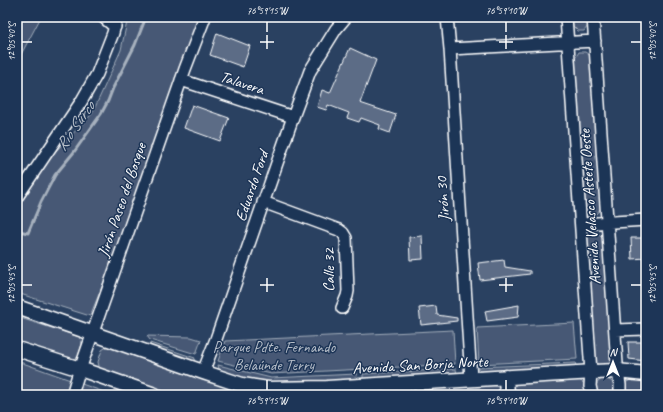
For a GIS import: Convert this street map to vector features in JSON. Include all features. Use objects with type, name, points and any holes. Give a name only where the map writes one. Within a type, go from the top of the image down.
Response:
[{"type":"main road","name":"Avenida San Borja Norte","points":[[17,307],[242,385],[268,389],[333,391],[471,379],[591,372],[617,368],[646,374]]},
{"type":"main road","points":[[17,349],[155,395]]},
{"type":"main road","points":[[617,368],[646,366]]},
{"type":"main road","points":[[506,377],[507,395]]},
{"type":"street","points":[[17,197],[81,102],[97,74],[116,22],[103,17]]},
{"type":"street","name":"Jirón Paseo del Bosque","points":[[72,395],[190,54],[205,17]]},
{"type":"street","name":"Eduardo Ford","points":[[203,372],[310,71],[336,29],[346,17]]},
{"type":"street","name":"Jirón 30","points":[[447,17],[471,379]]},
{"type":"street","name":"Avenida Velasco Astete Oeste","points":[[566,17],[591,372],[590,386],[592,395]]},
{"type":"street","name":"Avenida Velasco Astete Oeste","points":[[593,17],[620,395]]},
{"type":"street","points":[[450,50],[595,41]]},
{"type":"street","name":"Talavera","points":[[181,80],[293,117]]},
{"type":"street","name":"Calle 32","points":[[263,202],[339,230],[343,233],[346,238],[348,290],[342,308]]},
{"type":"street","points":[[581,224],[646,220]]},
{"type":"street","points":[[615,330],[646,329]]},
{"type":"green space","points":[[17,17],[41,17],[17,62]]},
{"type":"green space","points":[[128,17],[201,17],[114,257],[90,316],[17,293],[17,206],[50,157],[92,114],[121,50]]},
{"type":"green space","points":[[572,17],[587,17],[588,26],[584,31],[578,31],[573,26]]},
{"type":"green space","points":[[579,52],[585,52],[591,56],[601,208],[596,214],[589,214],[585,210],[575,58]]},
{"type":"green space","points":[[590,233],[598,233],[603,238],[612,362],[610,365],[598,366],[595,363],[586,239]]},
{"type":"green space","points":[[17,317],[80,337],[82,344],[78,357],[73,360],[17,343]]},
{"type":"green space","points":[[574,323],[577,359],[479,364],[477,328]]},
{"type":"green space","name":"Parque Pdte. Fernando Belaúnde Terry","points":[[453,330],[455,364],[271,374],[218,361],[225,341]]},
{"type":"green space","points":[[147,336],[191,337],[201,340],[196,354],[150,340]]},
{"type":"green space","points":[[150,343],[195,358],[193,362],[151,348]]},
{"type":"green space","points":[[108,346],[222,385],[321,395],[175,395],[100,370],[98,362],[102,350]]},
{"type":"green space","points":[[17,361],[107,393],[113,395],[17,395]]},
{"type":"green space","points":[[576,363],[575,367],[482,372],[478,370],[478,367]]},
{"type":"green space","points":[[218,365],[271,378],[357,374],[358,381],[270,385],[221,372]]},
{"type":"green space","points":[[456,369],[457,375],[363,380],[363,374]]},
{"type":"green space","points":[[634,378],[646,379],[646,395],[626,395],[624,393],[625,383]]},
{"type":"green space","points":[[602,379],[609,380],[613,383],[615,389],[613,395],[597,395],[595,386]]},
{"type":"green space","points":[[579,380],[585,384],[585,395],[513,395],[513,388],[518,383]]},
{"type":"green space","points":[[493,384],[502,390],[502,395],[343,395],[346,392]]},
{"type":"building","points":[[217,33],[250,46],[243,67],[210,55]]},
{"type":"building","points":[[350,48],[376,60],[360,103],[396,115],[390,133],[379,129],[380,125],[361,118],[359,122],[347,118],[349,113],[328,105],[326,110],[317,107],[322,90],[330,93]]},
{"type":"building","points":[[192,105],[229,118],[220,141],[184,128]]},
{"type":"building","points":[[422,236],[423,259],[410,260],[409,237]]},
{"type":"building","points":[[631,238],[646,238],[646,258],[632,259]]},
{"type":"building","points":[[504,260],[505,267],[530,271],[530,274],[480,280],[478,263]]},
{"type":"building","points":[[519,305],[518,317],[487,321],[485,311]]},
{"type":"building","points":[[436,306],[437,315],[457,318],[457,321],[421,325],[419,308]]},
{"type":"building","points":[[628,342],[646,342],[646,361],[629,359]]},
{"type":"waterway","name":"Río Surco","points":[[17,239],[19,231],[28,233],[41,202],[55,175],[74,152],[101,114],[135,45],[146,17]]}]
